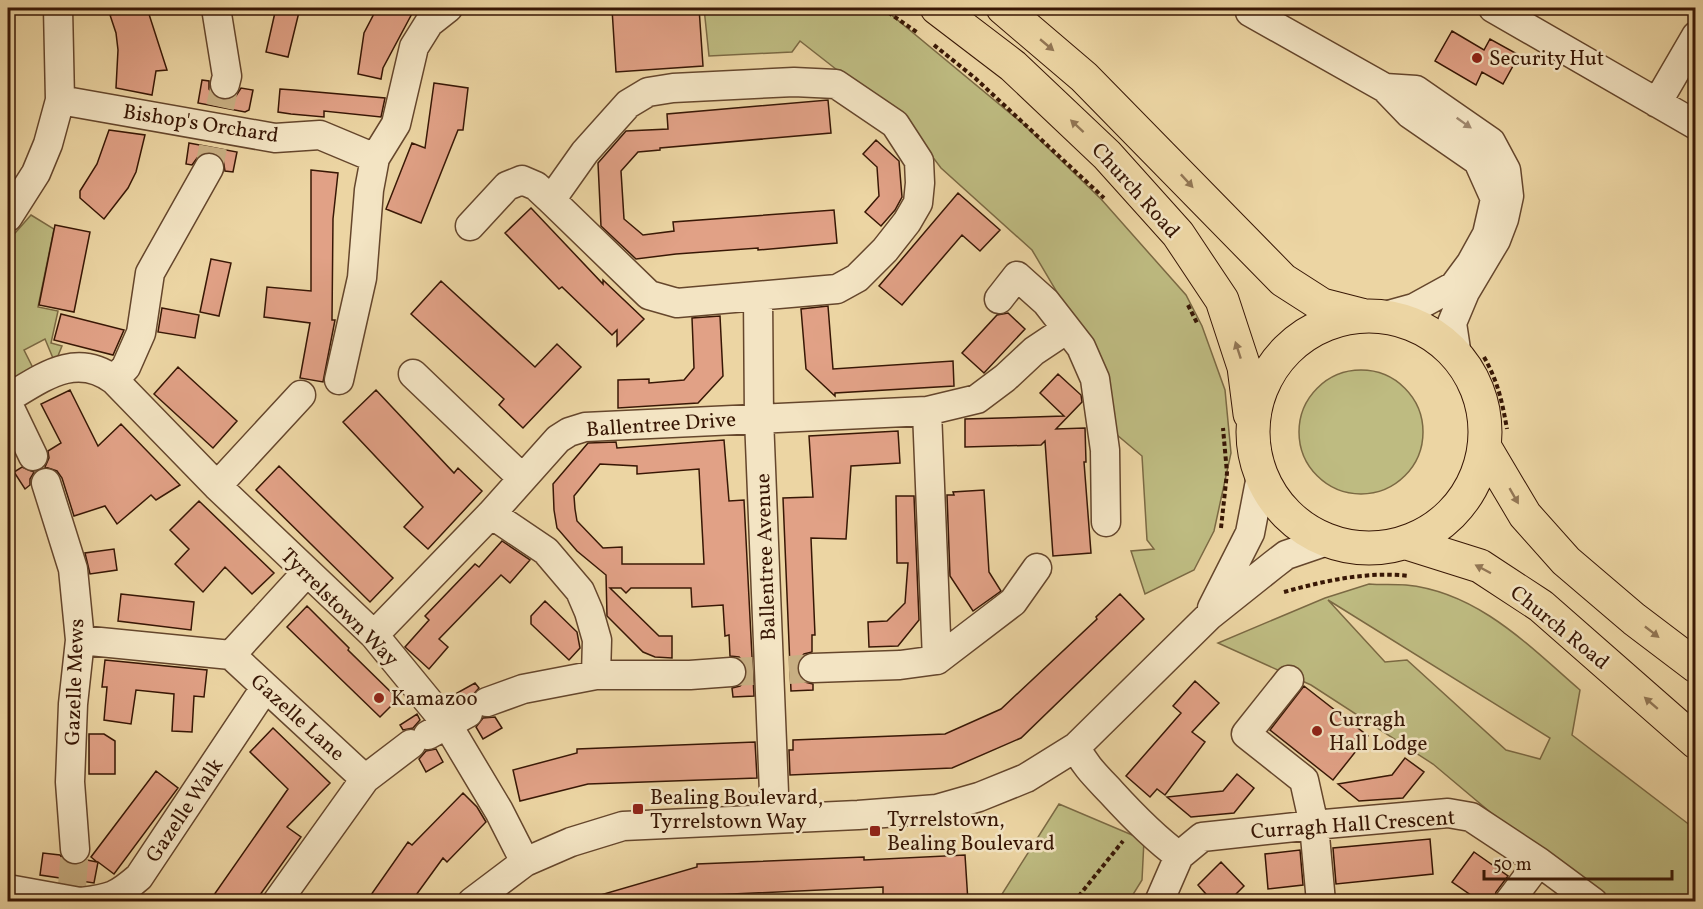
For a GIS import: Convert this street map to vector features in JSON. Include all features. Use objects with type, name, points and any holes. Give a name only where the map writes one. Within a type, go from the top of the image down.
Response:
[{"type":"main road","name":"Church Road","points":[[937,8],[1013,66],[1098,147],[1178,234],[1222,300],[1244,367],[1238,422],[1254,452],[1261,476],[1281,510],[1300,526],[1327,542],[1356,548],[1388,547],[1407,543],[1480,566],[1540,606],[1695,742]]},
{"type":"main road","name":"Church Road","points":[[1003,8],[1084,77],[1283,280],[1322,305],[1420,327],[1469,355],[1484,417],[1497,442]]},
{"type":"main road","points":[[1238,422],[1256,405],[1263,383],[1286,350],[1306,334],[1328,323],[1373,316]]},
{"type":"main road","points":[[1407,543],[1438,526],[1452,514],[1470,490],[1497,442]]},
{"type":"main road","points":[[1497,442],[1525,515],[1566,561],[1634,619],[1695,666]]},
{"type":"street","points":[[8,217],[36,173],[48,144],[60,100],[58,8]]},
{"type":"street","name":"Bishop's Orchard","points":[[114,380],[126,367],[141,333],[150,273],[217,127],[227,76],[216,8]]},
{"type":"street","points":[[339,380],[362,278],[369,190],[375,158],[396,124],[414,47],[429,23],[448,8]]},
{"type":"street","points":[[1253,8],[1250,12],[1385,88],[1491,142],[1506,170],[1509,196],[1496,240],[1465,292],[1452,323],[1469,355]]},
{"type":"street","points":[[1492,8],[1695,125]]},
{"type":"street","points":[[1657,103],[1695,36]]},
{"type":"street","points":[[470,226],[507,186],[522,180],[536,186],[649,295],[677,303],[837,289],[857,278],[907,222],[918,203],[919,161],[895,124],[836,84],[794,82],[673,88],[648,92],[628,104],[585,152],[551,200]]},
{"type":"street","name":"Bishop's Orchard","points":[[60,100],[274,138],[320,135],[375,158]]},
{"type":"street","points":[[1373,316],[1414,308],[1454,286],[1471,263],[1487,234],[1495,200],[1478,161],[1413,102]]},
{"type":"street","points":[[999,299],[1017,276],[1047,302],[1081,347],[1095,379],[1101,416],[1105,450],[1106,522]]},
{"type":"street","name":"Ballentree Avenue","points":[[758,296],[759,418],[771,670],[775,818]]},
{"type":"street","name":"Ballentree Drive","points":[[374,635],[491,514],[558,439],[569,432],[585,427],[927,411],[977,399],[1005,378],[1034,351],[1067,329]]},
{"type":"street","name":"Tyrrelstown Way","points":[[8,398],[54,371],[75,367],[104,372],[114,380],[217,486],[306,573],[374,635],[448,724],[499,811],[525,862]]},
{"type":"street","points":[[413,374],[522,478]]},
{"type":"street","points":[[217,486],[301,395]]},
{"type":"street","points":[[8,404],[33,456]]},
{"type":"street","points":[[927,411],[937,660]]},
{"type":"street","points":[[1209,616],[1250,533],[1261,476]]},
{"type":"street","name":"Gazelle Mews","points":[[46,483],[73,569],[80,640],[73,704],[70,782],[75,849]]},
{"type":"street","points":[[491,514],[546,551],[580,591],[597,640],[596,675]]},
{"type":"street","points":[[472,902],[525,862],[571,842],[623,826],[937,809],[979,797],[1026,778],[1076,747],[1209,616],[1286,555],[1327,542]]},
{"type":"street","points":[[277,902],[365,779],[448,724],[523,689],[596,675],[690,675],[937,660],[1013,602],[1037,568]]},
{"type":"street","points":[[80,640],[231,655],[306,573]]},
{"type":"street","name":"Gazelle Lane","points":[[231,655],[365,779]]},
{"type":"street","points":[[1290,680],[1246,734],[1304,780],[1314,825],[1321,902]]},
{"type":"street","name":"Gazelle Walk","points":[[8,889],[75,898],[103,899],[120,893],[139,877],[265,688]]},
{"type":"street","points":[[1076,747],[1082,761],[1142,825],[1159,842],[1179,856]]},
{"type":"street","name":"Curragh Hall Crescent","points":[[1159,902],[1179,856],[1202,837],[1448,813],[1471,817],[1539,862],[1593,902]]},
{"type":"street","points":[[1509,902],[1539,862]]},
{"type":"path","points":[[882,8],[925,38]]},
{"type":"path","points":[[933,45],[975,78],[1107,202]]},
{"type":"path","points":[[1185,297],[1201,332]]},
{"type":"path","points":[[1469,355],[1495,376],[1501,394],[1497,442]]},
{"type":"path","points":[[1221,531],[1227,473],[1238,422]]},
{"type":"path","points":[[1283,592],[1353,577],[1391,574],[1419,577]]},
{"type":"path","points":[[1074,902],[1124,840],[1142,825]]},
{"type":"shaded area","points":[[704,8],[883,8],[1022,123],[1101,199],[1186,295],[1202,326],[1225,390],[1231,453],[1214,531],[1194,570],[1145,594],[1131,551],[1154,549],[1147,540],[1142,456],[1110,429],[1074,321],[1032,250],[941,168],[910,127],[800,41],[792,52],[709,56]]},
{"type":"shaded area","points":[[31,215],[54,229],[38,307],[58,311],[51,343],[62,346],[55,363],[45,339],[24,350],[35,372],[8,388],[8,241]]},
{"type":"shaded area","points":[[1361,370],[1385,375],[1405,388],[1418,408],[1423,432],[1418,456],[1405,476],[1385,489],[1361,494],[1337,489],[1317,476],[1304,456],[1299,432],[1304,408],[1317,388],[1337,375]]},
{"type":"shaded area","points":[[1369,584],[1406,585],[1432,590],[1456,598],[1479,610],[1522,639],[1580,690],[1572,735],[1695,829],[1695,901],[1596,901],[1433,764],[1311,685],[1218,643],[1325,598]],"holes":[[[1328,600],[1550,738],[1540,759],[1506,750],[1407,660],[1385,662]]]},
{"type":"shaded area","points":[[1059,804],[1144,840],[1142,880],[1129,901],[997,902]]},
{"type":"building","points":[[132,8],[147,8],[167,70],[156,71],[152,95],[116,88],[118,50],[116,33],[110,15]]},
{"type":"building","points":[[276,8],[300,8],[288,57],[266,52]]},
{"type":"building","points":[[377,8],[415,8],[383,68],[381,79],[358,74],[364,33]]},
{"type":"building","points":[[699,8],[703,66],[616,72],[612,9]]},
{"type":"building","name":"Security Hut","points":[[1452,31],[1484,50],[1490,39],[1519,55],[1503,84],[1482,72],[1476,85],[1435,61]]},
{"type":"building","points":[[202,80],[209,81],[209,89],[213,95],[222,100],[230,100],[241,88],[253,90],[249,110],[245,112],[198,103]]},
{"type":"building","points":[[434,83],[468,88],[463,130],[458,130],[421,223],[386,209],[412,143],[425,148]]},
{"type":"building","points":[[280,89],[385,98],[381,117],[324,111],[324,117],[278,112]]},
{"type":"building","points":[[828,100],[831,133],[660,148],[660,150],[638,152],[621,171],[624,219],[643,235],[674,231],[673,222],[834,210],[837,243],[676,254],[636,259],[601,226],[598,163],[626,131],[668,129],[667,114]]},
{"type":"building","points":[[109,130],[145,135],[136,172],[128,188],[104,219],[80,198],[80,191],[97,164]]},
{"type":"building","points":[[876,140],[899,161],[902,197],[895,210],[881,226],[865,212],[879,196],[877,167],[863,154]]},
{"type":"building","points":[[189,143],[237,152],[233,172],[225,171],[223,159],[218,154],[209,152],[200,154],[192,165],[186,164]]},
{"type":"building","points":[[311,170],[338,173],[333,219],[332,320],[335,320],[323,382],[300,378],[310,323],[264,317],[267,287],[311,291]]},
{"type":"building","points":[[958,193],[1000,230],[980,251],[962,235],[902,305],[879,286]]},
{"type":"building","points":[[531,208],[603,284],[603,280],[644,319],[617,346],[617,330],[612,335],[562,287],[559,289],[505,233]]},
{"type":"building","points":[[55,225],[90,232],[74,312],[39,305]]},
{"type":"building","points":[[211,259],[231,263],[219,316],[200,312]]},
{"type":"building","points":[[441,281],[535,367],[557,344],[581,367],[523,428],[499,405],[504,399],[411,314]]},
{"type":"building","points":[[828,306],[833,369],[953,361],[954,386],[835,393],[835,396],[806,369],[801,309]]},
{"type":"building","points":[[162,308],[199,315],[195,338],[158,332]]},
{"type":"building","points":[[1008,313],[1025,329],[984,373],[962,353],[997,315]]},
{"type":"building","points":[[61,314],[124,330],[113,355],[54,340]]},
{"type":"building","points":[[720,316],[723,376],[698,403],[618,408],[618,380],[649,379],[649,383],[684,380],[694,368],[692,318]]},
{"type":"building","points":[[178,367],[237,421],[213,448],[154,394]]},
{"type":"building","points":[[1058,374],[1081,395],[1082,402],[1056,429],[1085,428],[1086,462],[1084,462],[1091,553],[1053,556],[1045,441],[1041,445],[965,447],[965,419],[1064,416],[1040,393]]},
{"type":"building","points":[[70,390],[98,446],[121,424],[180,485],[156,500],[151,495],[117,524],[105,506],[74,516],[62,478],[57,471],[45,467],[49,458],[48,451],[61,443],[41,404]]},
{"type":"building","points":[[376,390],[454,473],[458,468],[482,491],[428,549],[404,527],[423,507],[343,422]]},
{"type":"building","points":[[898,431],[900,463],[851,466],[846,539],[811,538],[815,635],[812,635],[812,652],[804,654],[798,661],[797,668],[799,677],[813,684],[813,690],[791,691],[783,498],[813,497],[809,436]]},
{"type":"building","points":[[724,440],[729,501],[744,500],[754,696],[733,697],[732,688],[740,686],[746,680],[747,670],[745,663],[739,657],[730,656],[729,635],[725,636],[723,605],[692,607],[691,588],[631,588],[626,593],[621,588],[610,588],[659,636],[672,636],[672,658],[655,657],[643,652],[607,616],[606,575],[577,551],[557,528],[553,484],[588,443],[616,442],[617,448]],"holes":[[[600,464],[637,466],[637,474],[699,469],[704,564],[622,564],[622,547],[603,548],[577,521],[574,496]]]},
{"type":"building","points":[[279,466],[393,578],[370,602],[256,490]]},
{"type":"building","points":[[22,467],[34,472],[30,485],[25,489],[14,472]]},
{"type":"building","points":[[984,490],[989,572],[1001,591],[973,611],[950,576],[947,495],[954,495],[953,492]]},
{"type":"building","points":[[896,496],[914,496],[919,620],[898,646],[869,647],[868,622],[887,621],[905,603],[908,563],[897,563]]},
{"type":"building","points":[[199,501],[274,573],[252,594],[225,567],[203,592],[175,564],[189,549],[170,530]]},
{"type":"building","points":[[502,541],[530,560],[510,583],[501,575],[439,639],[448,647],[429,669],[405,647],[429,620],[425,616],[475,564],[479,567]]},
{"type":"building","points":[[114,549],[117,570],[90,574],[85,553]]},
{"type":"building","points":[[121,594],[194,602],[191,630],[118,621]]},
{"type":"building","points":[[1120,594],[1144,619],[1021,738],[952,768],[790,775],[789,750],[793,750],[793,740],[945,734],[1001,709],[1097,619],[1096,617]]},
{"type":"building","points":[[545,601],[577,632],[580,648],[569,660],[531,624],[531,616]]},
{"type":"building","points":[[307,606],[398,699],[380,717],[287,627]]},
{"type":"building","points":[[105,660],[207,670],[204,697],[194,696],[192,732],[172,731],[174,694],[136,690],[131,724],[104,720],[107,687],[102,687]]},
{"type":"building","points":[[1195,681],[1219,703],[1192,732],[1205,742],[1165,795],[1157,789],[1150,797],[1126,776],[1181,713],[1173,706]]},
{"type":"building","points":[[475,683],[479,688],[471,697],[460,699],[457,693]]},
{"type":"building","name":"Curragh Hall Lodge","points":[[1304,686],[1368,736],[1333,780],[1270,730]]},
{"type":"building","points":[[417,714],[420,720],[413,728],[403,730],[400,725]]},
{"type":"building","points":[[495,717],[502,728],[483,739],[476,727],[483,718]]},
{"type":"building","points":[[273,728],[330,783],[287,827],[301,837],[255,902],[209,902],[288,789],[250,752]]},
{"type":"building","points":[[89,734],[104,734],[115,741],[115,774],[89,774]]},
{"type":"building","points":[[755,742],[757,778],[588,784],[520,801],[513,770],[577,753],[577,749]]},
{"type":"building","points":[[436,749],[443,762],[426,772],[419,759],[426,751]]},
{"type":"building","points":[[1405,758],[1424,772],[1403,798],[1359,801],[1338,784],[1392,775]]},
{"type":"building","points":[[156,771],[178,788],[114,874],[98,862],[94,883],[40,875],[43,853],[60,855],[67,864],[76,865],[87,860],[97,862],[91,857]]},
{"type":"building","points":[[1237,774],[1254,788],[1234,813],[1191,817],[1167,797],[1223,791]]},
{"type":"building","points":[[463,793],[477,807],[486,822],[447,862],[443,858],[411,902],[366,902],[408,842],[412,845]]},
{"type":"building","points":[[1430,839],[1433,874],[1336,884],[1333,848]]},
{"type":"building","points":[[1300,850],[1303,885],[1268,889],[1265,854]]},
{"type":"building","points":[[1474,852],[1508,876],[1496,892],[1493,902],[1481,902],[1452,882]]},
{"type":"building","points":[[965,855],[968,902],[883,902],[883,887],[690,896],[692,902],[598,902],[597,896],[697,867],[697,864]]},
{"type":"building","points":[[1221,862],[1244,886],[1228,902],[1213,902],[1198,885]]},
{"type":"tunnel","points":[[220,107],[225,84]]},
{"type":"tunnel","points":[[209,168],[213,147]]},
{"type":"tunnel","points":[[789,670],[813,668]]},
{"type":"tunnel","points":[[731,672],[753,671]]},
{"type":"tunnel","points":[[72,886],[75,849]]},
{"type":"place","name":"Security Hut","points":[[1477,58]]},
{"type":"place","name":"Kamazoo","points":[[379,698]]},
{"type":"place","name":"Curragh Hall Lodge","points":[[1317,731]]},
{"type":"place","name":"Bealing Boulevard, Tyrrelstown Way","points":[[638,809]]},
{"type":"place","name":"Tyrrelstown, Bealing Boulevard","points":[[875,831]]}]
